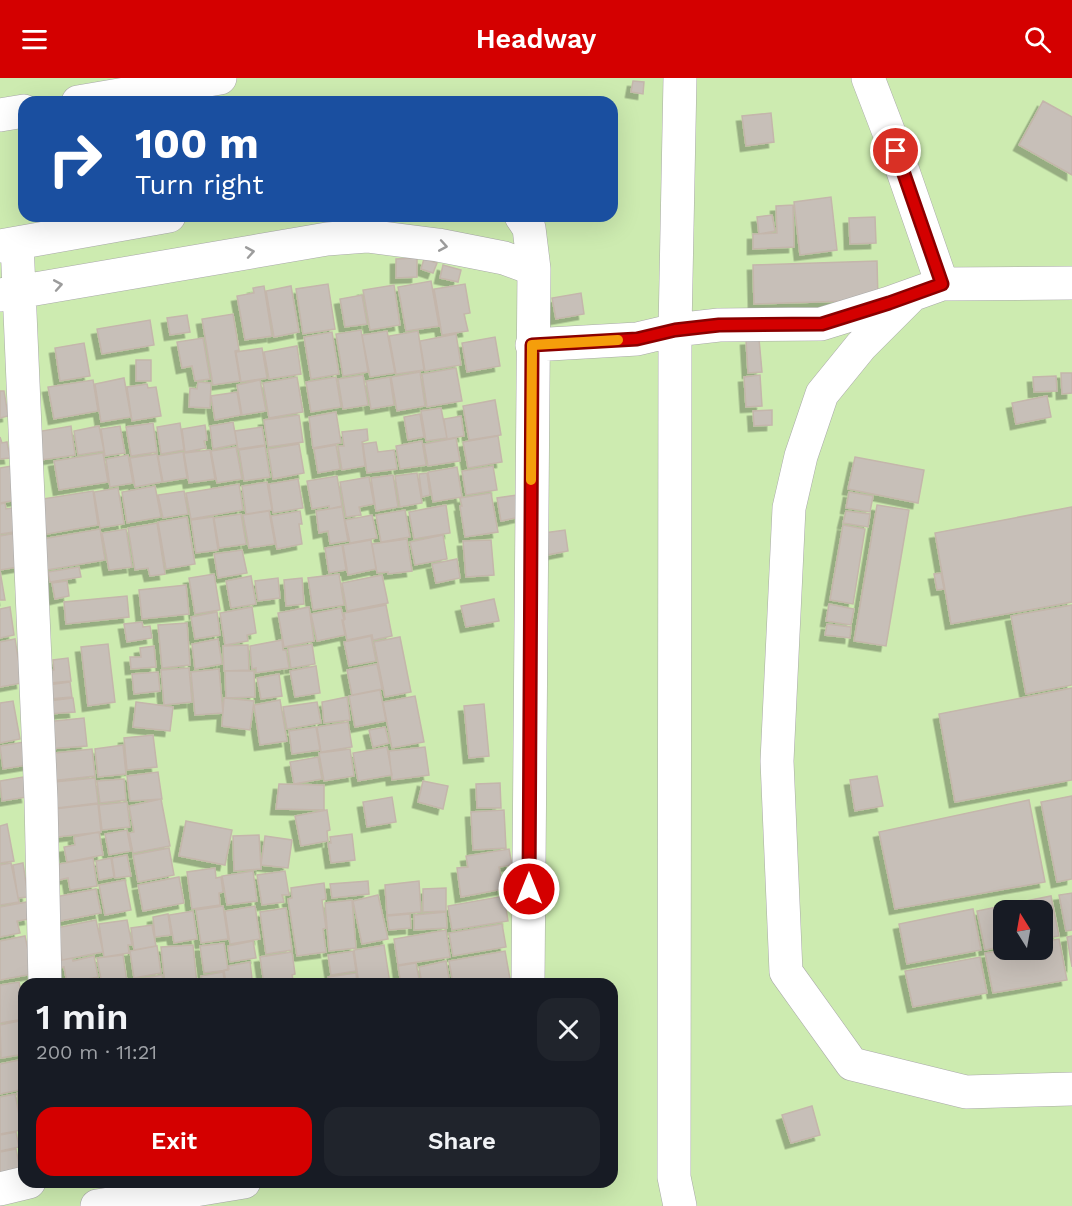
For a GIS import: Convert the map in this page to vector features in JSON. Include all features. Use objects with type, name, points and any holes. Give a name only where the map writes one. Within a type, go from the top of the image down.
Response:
[{"type":"street","points":[[114,96],[220,78]]},
{"type":"street","points":[[680,78],[675,330],[674,1177],[680,1206]]},
{"type":"street","points":[[868,78],[942,284]]},
{"type":"street","points":[[0,115],[18,112]]},
{"type":"street","points":[[45,978],[41,800],[8,244],[134,222]]},
{"type":"street","points":[[525,222],[529,228],[534,269],[528,978]]},
{"type":"street","points":[[10,293],[327,239],[367,236],[449,247],[504,258],[534,269]]},
{"type":"street","points":[[532,345],[637,339],[675,330],[719,325],[822,324],[942,284],[1072,283]]},
{"type":"street","points":[[912,295],[861,346],[822,394],[801,456],[789,508],[777,761],[786,972],[852,1064],[966,1092],[1072,1089]]},
{"type":"street","points":[[0,1189],[18,1185]]},
{"type":"street","points":[[97,1206],[207,1188]]},
{"type":"green space","points":[[0,78],[1072,78],[1072,1206],[0,1206]]},
{"type":"building","points":[[633,81],[644,82],[643,94],[631,92]]},
{"type":"building","points":[[1043,101],[1072,117],[1072,175],[1019,145]]},
{"type":"building","points":[[771,113],[774,142],[746,146],[742,116]]},
{"type":"building","points":[[831,197],[837,250],[800,255],[794,202]]},
{"type":"building","points":[[793,205],[794,247],[753,249],[753,234],[777,233],[776,206]]},
{"type":"building","points":[[772,215],[775,231],[759,234],[757,217]]},
{"type":"building","points":[[875,217],[876,243],[850,244],[849,218]]},
{"type":"building","points":[[417,258],[417,277],[396,278],[396,259]]},
{"type":"building","points":[[424,259],[437,263],[433,273],[421,269]]},
{"type":"building","points":[[877,261],[878,300],[754,304],[753,265]]},
{"type":"building","points":[[443,265],[461,270],[458,282],[440,278]]},
{"type":"building","points":[[431,281],[439,326],[406,331],[398,287]]},
{"type":"building","points":[[328,284],[335,329],[303,334],[296,289]]},
{"type":"building","points":[[465,284],[470,313],[464,314],[468,331],[442,335],[434,289]]},
{"type":"building","points":[[394,285],[400,325],[370,330],[363,290]]},
{"type":"building","points":[[264,286],[272,336],[245,340],[237,296],[254,293],[253,288]]},
{"type":"building","points":[[291,286],[299,332],[274,337],[266,291]]},
{"type":"building","points":[[581,293],[584,314],[556,319],[552,298]]},
{"type":"building","points":[[362,295],[367,324],[345,327],[340,299]]},
{"type":"building","points":[[233,314],[239,350],[235,351],[240,381],[213,385],[202,319]]},
{"type":"building","points":[[187,315],[190,332],[170,335],[167,318]]},
{"type":"building","points":[[150,320],[154,345],[102,354],[97,329]]},
{"type":"building","points":[[361,330],[368,372],[343,376],[336,334]]},
{"type":"building","points":[[387,331],[395,373],[370,377],[362,335]]},
{"type":"building","points":[[418,331],[424,370],[396,374],[389,336]]},
{"type":"building","points":[[332,332],[339,374],[311,379],[304,337]]},
{"type":"building","points":[[456,334],[461,365],[425,371],[420,341]]},
{"type":"building","points":[[495,337],[500,366],[467,372],[462,343]]},
{"type":"building","points":[[203,338],[210,379],[195,381],[192,366],[182,368],[177,342]]},
{"type":"building","points":[[759,339],[762,372],[748,373],[746,340]]},
{"type":"building","points":[[84,343],[90,376],[60,381],[55,348]]},
{"type":"building","points":[[297,346],[301,374],[269,379],[264,352]]},
{"type":"building","points":[[262,348],[267,378],[241,382],[236,352]]},
{"type":"building","points":[[136,360],[151,360],[151,381],[136,381]]},
{"type":"building","points":[[456,368],[462,401],[427,407],[422,374]]},
{"type":"building","points":[[420,372],[425,406],[397,411],[391,377]]},
{"type":"building","points":[[1061,373],[1072,373],[1072,393],[1062,394]]},
{"type":"building","points":[[363,375],[368,405],[343,409],[338,379]]},
{"type":"building","points":[[760,375],[762,406],[746,407],[744,377]]},
{"type":"building","points":[[1056,376],[1057,391],[1034,392],[1033,377]]},
{"type":"building","points":[[297,377],[303,412],[269,418],[263,383]]},
{"type":"building","points":[[336,377],[341,407],[311,412],[306,382]]},
{"type":"building","points":[[390,377],[394,405],[371,409],[366,381]]},
{"type":"building","points":[[124,378],[131,417],[101,422],[95,384]]},
{"type":"building","points":[[93,380],[98,411],[54,419],[48,387]]},
{"type":"building","points":[[260,380],[266,411],[242,415],[237,385]]},
{"type":"building","points":[[198,382],[211,383],[210,408],[189,407],[190,388],[197,389]]},
{"type":"building","points":[[147,384],[148,388],[156,387],[161,416],[132,421],[127,387]]},
{"type":"building","points":[[0,391],[4,391],[8,416],[0,418]]},
{"type":"building","points":[[237,392],[241,415],[215,420],[211,396]]},
{"type":"building","points":[[1047,396],[1051,417],[1016,424],[1012,403]]},
{"type":"building","points":[[495,400],[501,435],[469,440],[463,406]]},
{"type":"building","points":[[441,408],[447,438],[426,441],[421,411]]},
{"type":"building","points":[[772,410],[772,425],[754,426],[753,411]]},
{"type":"building","points":[[336,412],[341,443],[313,448],[309,417]]},
{"type":"building","points":[[420,414],[424,437],[408,440],[404,417]]},
{"type":"building","points":[[299,415],[303,442],[268,447],[264,420]]},
{"type":"building","points":[[461,416],[464,436],[447,439],[444,419]]},
{"type":"building","points":[[233,422],[237,444],[213,449],[210,426]]},
{"type":"building","points":[[153,423],[157,452],[131,456],[126,427]]},
{"type":"building","points":[[180,423],[184,450],[161,454],[157,427]]},
{"type":"building","points":[[205,425],[206,448],[185,452],[182,429]]},
{"type":"building","points":[[71,426],[75,455],[41,460],[36,432]]},
{"type":"building","points":[[99,426],[104,451],[78,455],[74,431]]},
{"type":"building","points":[[120,426],[125,453],[105,456],[101,429]]},
{"type":"building","points":[[262,427],[265,445],[238,449],[235,431]]},
{"type":"building","points":[[367,429],[368,440],[362,442],[365,466],[342,470],[338,446],[344,446],[342,432]]},
{"type":"building","points":[[498,436],[502,462],[468,468],[463,442]]},
{"type":"building","points":[[0,437],[2,443],[7,442],[10,458],[0,459]]},
{"type":"building","points":[[456,438],[460,461],[428,466],[424,444]]},
{"type":"building","points":[[422,441],[426,465],[400,469],[396,446]]},
{"type":"building","points":[[376,442],[378,452],[394,450],[397,469],[367,473],[363,444]]},
{"type":"building","points":[[299,444],[304,473],[273,479],[268,449]]},
{"type":"building","points":[[336,445],[340,469],[318,473],[314,449]]},
{"type":"building","points":[[265,446],[270,477],[244,481],[239,450]]},
{"type":"building","points":[[236,447],[242,479],[217,483],[211,451]]},
{"type":"building","points":[[210,450],[215,479],[189,483],[184,453]]},
{"type":"building","points":[[183,452],[187,478],[163,482],[158,456]]},
{"type":"building","points":[[103,453],[108,482],[59,490],[54,461]]},
{"type":"building","points":[[157,454],[162,482],[135,487],[130,458]]},
{"type":"building","points":[[128,455],[133,483],[110,487],[106,459]]},
{"type":"building","points":[[855,457],[924,470],[918,503],[848,489]]},
{"type":"building","points":[[17,465],[23,499],[0,503],[0,468]]},
{"type":"building","points":[[493,466],[497,490],[466,495],[462,471]]},
{"type":"building","points":[[457,467],[462,497],[433,502],[428,472]]},
{"type":"building","points":[[417,473],[422,503],[400,507],[395,476]]},
{"type":"building","points":[[427,473],[430,495],[422,497],[419,474]]},
{"type":"building","points":[[393,475],[398,507],[376,511],[371,478]]},
{"type":"building","points":[[337,476],[342,506],[312,509],[307,481]]},
{"type":"building","points":[[369,477],[374,504],[359,507],[361,515],[346,517],[340,482]]},
{"type":"building","points":[[298,479],[303,508],[273,513],[269,484]]},
{"type":"building","points":[[267,482],[272,510],[246,514],[242,486]]},
{"type":"building","points":[[239,484],[243,510],[191,519],[186,493]]},
{"type":"building","points":[[155,486],[161,517],[127,523],[122,492]]},
{"type":"building","points":[[118,488],[124,524],[100,528],[94,492]]},
{"type":"building","points":[[93,491],[98,525],[42,535],[36,500]]},
{"type":"building","points":[[184,491],[188,514],[163,518],[158,495]]},
{"type":"building","points":[[849,492],[873,496],[870,512],[846,508]]},
{"type":"building","points":[[491,493],[498,532],[465,537],[460,498]]},
{"type":"building","points":[[517,495],[520,517],[501,521],[497,498]]},
{"type":"building","points":[[5,503],[6,509],[18,507],[21,531],[0,534],[0,504]]},
{"type":"building","points":[[446,505],[450,533],[414,539],[409,512]]},
{"type":"building","points":[[877,505],[909,510],[886,646],[854,641]]},
{"type":"building","points":[[342,507],[348,541],[330,544],[328,531],[319,533],[316,511]]},
{"type":"building","points":[[1072,507],[1072,602],[951,624],[935,533]]},
{"type":"building","points":[[405,510],[410,537],[381,542],[376,515]]},
{"type":"building","points":[[269,511],[275,544],[249,548],[243,515]]},
{"type":"building","points":[[300,511],[302,544],[277,549],[271,516]]},
{"type":"building","points":[[846,511],[870,514],[868,527],[843,523]]},
{"type":"building","points":[[241,514],[246,544],[219,548],[214,518]]},
{"type":"building","points":[[372,515],[377,538],[350,543],[345,520]]},
{"type":"building","points":[[187,517],[195,564],[166,569],[158,522]]},
{"type":"building","points":[[213,517],[218,550],[196,553],[191,520]]},
{"type":"building","points":[[157,523],[165,574],[150,576],[148,568],[135,570],[128,528]]},
{"type":"building","points":[[843,525],[865,529],[853,604],[830,600]]},
{"type":"building","points":[[100,529],[105,560],[47,570],[42,539]]},
{"type":"building","points":[[126,529],[132,567],[109,570],[102,533]]},
{"type":"building","points":[[565,530],[568,551],[547,555],[544,533]]},
{"type":"building","points":[[17,533],[24,566],[0,570],[0,536]]},
{"type":"building","points":[[443,535],[447,559],[415,565],[410,542]]},
{"type":"building","points":[[407,539],[412,571],[377,573],[372,544]]},
{"type":"building","points":[[371,540],[376,569],[348,575],[343,545]]},
{"type":"building","points":[[491,540],[494,575],[466,577],[463,541]]},
{"type":"building","points":[[342,545],[346,570],[329,573],[325,548]]},
{"type":"building","points":[[242,550],[247,573],[218,578],[214,554]]},
{"type":"building","points":[[457,559],[460,578],[436,583],[432,564]]},
{"type":"building","points":[[79,567],[81,577],[50,582],[48,572]]},
{"type":"building","points":[[0,571],[5,600],[0,600]]},
{"type":"building","points":[[941,573],[944,589],[937,590],[934,574]]},
{"type":"building","points":[[214,574],[220,610],[195,614],[189,578]]},
{"type":"building","points":[[339,574],[344,605],[313,610],[308,578]]},
{"type":"building","points":[[382,575],[388,603],[347,611],[342,583]]},
{"type":"building","points":[[251,576],[256,604],[231,608],[226,581]]},
{"type":"building","points":[[278,578],[280,598],[258,601],[255,581]]},
{"type":"building","points":[[302,578],[304,604],[286,606],[284,580]]},
{"type":"building","points":[[67,581],[69,596],[55,599],[52,583]]},
{"type":"building","points":[[186,585],[189,614],[142,619],[139,590]]},
{"type":"building","points":[[127,596],[129,617],[66,624],[64,602]]},
{"type":"building","points":[[494,599],[499,621],[466,627],[461,606]]},
{"type":"building","points":[[829,604],[854,609],[851,625],[826,621]]},
{"type":"building","points":[[386,605],[392,636],[373,640],[372,635],[347,640],[344,613]]},
{"type":"building","points":[[1072,605],[1072,685],[1026,694],[1011,616]]},
{"type":"building","points":[[10,607],[14,635],[0,638],[0,609]]},
{"type":"building","points":[[252,607],[256,633],[247,635],[248,641],[225,645],[220,613]]},
{"type":"building","points":[[309,607],[314,641],[284,647],[278,613]]},
{"type":"building","points":[[341,608],[345,635],[317,641],[311,614]]},
{"type":"building","points":[[217,612],[220,635],[195,639],[191,617]]},
{"type":"building","points":[[142,622],[143,627],[150,626],[152,638],[127,642],[124,624]]},
{"type":"building","points":[[187,623],[190,665],[162,668],[158,625]]},
{"type":"building","points":[[827,624],[851,627],[850,638],[825,635]]},
{"type":"building","points":[[371,636],[376,661],[349,666],[344,642]]},
{"type":"building","points":[[400,637],[411,692],[385,697],[374,642]]},
{"type":"building","points":[[15,639],[22,683],[0,687],[0,642]]},
{"type":"building","points":[[218,639],[222,664],[195,669],[192,644]]},
{"type":"building","points":[[282,640],[289,668],[256,673],[256,668],[252,669],[250,646]]},
{"type":"building","points":[[108,644],[115,702],[88,706],[81,647]]},
{"type":"building","points":[[312,644],[315,664],[291,668],[288,648]]},
{"type":"building","points":[[248,645],[249,670],[224,671],[223,646]]},
{"type":"building","points":[[154,646],[156,667],[131,669],[130,657],[141,657],[140,648]]},
{"type":"building","points":[[68,658],[71,681],[50,683],[49,671],[54,670],[53,660]]},
{"type":"building","points":[[377,664],[382,689],[352,695],[347,670]]},
{"type":"building","points":[[316,666],[320,693],[295,697],[290,671]]},
{"type":"building","points":[[189,668],[192,702],[164,705],[161,670]]},
{"type":"building","points":[[219,669],[223,713],[195,715],[191,672]]},
{"type":"building","points":[[225,671],[254,671],[255,697],[226,698]]},
{"type":"building","points":[[158,672],[160,691],[134,694],[132,674]]},
{"type":"building","points":[[279,674],[282,696],[261,699],[257,678]]},
{"type":"building","points":[[70,682],[72,697],[49,699],[47,685]]},
{"type":"building","points":[[1072,688],[1072,780],[955,802],[939,714]]},
{"type":"building","points":[[380,690],[386,721],[355,727],[349,696]]},
{"type":"building","points":[[415,696],[424,742],[392,748],[383,702]]},
{"type":"building","points":[[347,697],[350,720],[324,723],[322,702]]},
{"type":"building","points":[[73,698],[75,712],[49,714],[48,701]]},
{"type":"building","points":[[224,698],[254,701],[250,730],[222,726]]},
{"type":"building","points":[[280,700],[287,741],[260,745],[254,705]]},
{"type":"building","points":[[13,701],[20,739],[0,743],[0,703]]},
{"type":"building","points":[[136,702],[173,707],[170,731],[133,727]]},
{"type":"building","points":[[317,702],[321,723],[287,729],[283,707]]},
{"type":"building","points":[[484,704],[489,756],[469,758],[464,706]]},
{"type":"building","points":[[84,718],[87,746],[48,749],[45,722]]},
{"type":"building","points":[[348,722],[352,747],[321,752],[317,727]]},
{"type":"building","points":[[316,727],[320,750],[292,754],[289,731]]},
{"type":"building","points":[[385,727],[389,743],[373,747],[369,730]]},
{"type":"building","points":[[153,735],[157,767],[127,770],[124,738]]},
{"type":"building","points":[[30,741],[34,764],[3,769],[0,746]]},
{"type":"building","points":[[123,745],[126,774],[98,777],[95,749]]},
{"type":"building","points":[[387,747],[392,775],[358,781],[353,753]]},
{"type":"building","points":[[425,747],[429,775],[392,780],[389,751]]},
{"type":"building","points":[[92,749],[95,776],[50,781],[46,754]]},
{"type":"building","points":[[350,749],[354,776],[324,781],[319,753]]},
{"type":"building","points":[[318,757],[322,779],[294,784],[290,762]]},
{"type":"building","points":[[158,772],[162,799],[130,801],[127,776]]},
{"type":"building","points":[[877,776],[883,806],[855,811],[850,780]]},
{"type":"building","points":[[23,777],[27,797],[2,801],[0,781]]},
{"type":"building","points":[[95,778],[98,803],[57,808],[54,782]]},
{"type":"building","points":[[124,779],[126,800],[100,803],[97,781]]},
{"type":"building","points":[[423,781],[448,786],[443,809],[418,802]]},
{"type":"building","points":[[500,783],[501,808],[477,808],[476,784]]},
{"type":"building","points":[[279,784],[324,785],[324,810],[276,809]]},
{"type":"building","points":[[1072,796],[1072,879],[1057,882],[1041,802]]},
{"type":"building","points":[[392,797],[396,822],[367,827],[363,802]]},
{"type":"building","points":[[161,799],[170,846],[133,853],[129,833],[134,832],[129,806]]},
{"type":"building","points":[[1029,800],[1045,882],[895,909],[879,832]]},
{"type":"building","points":[[127,802],[130,827],[102,830],[99,805]]},
{"type":"building","points":[[98,804],[101,832],[57,837],[54,809]]},
{"type":"building","points":[[327,810],[330,830],[327,831],[328,841],[301,846],[295,816]]},
{"type":"building","points":[[504,810],[506,848],[473,850],[471,812]]},
{"type":"building","points":[[186,821],[232,830],[225,865],[179,856]]},
{"type":"building","points":[[7,824],[14,861],[0,863],[0,826]]},
{"type":"building","points":[[127,830],[131,851],[109,855],[105,834]]},
{"type":"building","points":[[99,832],[103,855],[67,862],[64,847],[75,845],[74,837]]},
{"type":"building","points":[[352,834],[355,860],[331,863],[328,843],[331,843],[330,837]]},
{"type":"building","points":[[259,835],[261,869],[234,871],[233,836]]},
{"type":"building","points":[[265,836],[292,840],[288,868],[261,865]]},
{"type":"building","points":[[169,848],[174,875],[138,882],[133,855]]},
{"type":"building","points":[[509,849],[512,865],[499,867],[503,889],[461,897],[457,868],[468,867],[466,856]]},
{"type":"building","points":[[127,855],[131,876],[115,878],[112,858]]},
{"type":"building","points":[[93,858],[97,886],[70,890],[68,878],[55,881],[53,865]]},
{"type":"building","points":[[111,858],[114,877],[99,880],[96,861]]},
{"type":"building","points":[[11,863],[19,902],[0,905],[0,865]]},
{"type":"building","points":[[23,863],[28,897],[18,898],[13,865]]},
{"type":"building","points":[[215,868],[216,878],[221,877],[223,892],[219,893],[220,905],[192,909],[187,872]]},
{"type":"building","points":[[253,871],[257,901],[227,905],[222,876]]},
{"type":"building","points":[[285,871],[289,895],[282,895],[284,902],[262,905],[257,875]]},
{"type":"building","points":[[179,877],[184,903],[143,911],[138,885]]},
{"type":"building","points":[[125,880],[131,910],[105,915],[99,885]]},
{"type":"building","points":[[368,881],[369,894],[332,898],[330,884]]},
{"type":"building","points":[[419,881],[421,912],[387,915],[385,885]]},
{"type":"building","points":[[324,883],[326,899],[322,900],[326,928],[323,929],[326,952],[297,956],[288,899],[292,898],[291,888]]},
{"type":"building","points":[[446,888],[446,911],[423,912],[423,889]]},
{"type":"building","points":[[96,889],[101,913],[60,921],[55,897]]},
{"type":"building","points":[[1072,893],[1072,930],[1066,931],[1059,895]]},
{"type":"building","points":[[378,895],[388,939],[362,944],[353,901]]},
{"type":"building","points":[[504,896],[508,921],[452,930],[448,906]]},
{"type":"building","points":[[1051,896],[1052,900],[1031,900]]},
{"type":"building","points":[[352,900],[356,948],[329,951],[325,903]]},
{"type":"building","points":[[27,902],[30,919],[17,921],[20,933],[0,937],[0,907]]},
{"type":"building","points":[[223,906],[228,939],[201,943],[196,910]]},
{"type":"building","points":[[255,906],[260,939],[230,944],[225,911]]},
{"type":"building","points":[[1053,906],[1059,936],[1053,937]]},
{"type":"building","points":[[286,908],[292,950],[266,954],[260,912]]},
{"type":"building","points":[[993,908],[993,948],[985,950],[977,911]]},
{"type":"building","points":[[973,909],[981,950],[907,964],[899,924]]},
{"type":"building","points":[[193,911],[197,939],[174,943],[169,915]]},
{"type":"building","points":[[446,912],[447,928],[414,930],[414,915]]},
{"type":"building","points":[[168,914],[171,935],[155,937],[153,917]]},
{"type":"building","points":[[410,914],[411,928],[389,930],[387,916]]},
{"type":"building","points":[[96,920],[103,952],[62,960],[56,928]]},
{"type":"building","points":[[127,920],[132,945],[128,945],[129,953],[104,957],[99,924]]},
{"type":"building","points":[[502,924],[506,947],[453,956],[449,933]]},
{"type":"building","points":[[152,925],[156,946],[134,950],[131,928]]},
{"type":"building","points":[[446,930],[450,957],[398,965],[394,939]]},
{"type":"building","points":[[25,936],[33,974],[0,980],[0,941]]},
{"type":"building","points":[[1072,936],[1072,967],[1067,937]]},
{"type":"building","points":[[1059,939],[1067,980],[993,993],[985,953],[993,952],[993,960],[1053,960],[1053,940]]},
{"type":"building","points":[[253,941],[256,958],[230,962],[228,946]]},
{"type":"building","points":[[224,943],[228,970],[204,973],[200,946]]},
{"type":"building","points":[[193,945],[196,978],[164,978],[161,947]]},
{"type":"building","points":[[384,945],[389,978],[358,978],[354,950]]},
{"type":"building","points":[[157,946],[161,973],[134,978],[130,951]]},
{"type":"building","points":[[353,951],[356,971],[331,975],[328,955]]},
{"type":"building","points":[[505,951],[510,978],[452,978],[449,961]]},
{"type":"building","points":[[292,952],[295,974],[292,975],[293,978],[263,978],[260,957]]},
{"type":"building","points":[[123,955],[126,978],[101,978],[97,958]]},
{"type":"building","points":[[94,956],[98,977],[66,978],[64,967],[59,968],[57,961],[72,958],[73,961]]},
{"type":"building","points":[[980,957],[987,993],[913,1007],[905,971]]},
{"type":"building","points":[[446,961],[449,978],[421,978],[419,967]]},
{"type":"building","points":[[250,962],[252,978],[225,978],[224,970],[229,969],[228,966]]},
{"type":"building","points":[[416,963],[419,978],[400,978],[398,966]]},
{"type":"building","points":[[223,972],[224,978],[202,978],[201,976]]},
{"type":"building","points":[[356,973],[356,978],[328,978]]},
{"type":"building","points":[[162,975],[162,978],[146,978]]},
{"type":"building","points":[[18,982],[18,1020],[0,1023],[0,985]]},
{"type":"building","points":[[18,1021],[18,1055],[1,1058],[0,1025]]},
{"type":"building","points":[[18,1060],[18,1090],[0,1094],[0,1064]]},
{"type":"building","points":[[15,1094],[18,1131],[0,1134],[0,1097]]},
{"type":"building","points":[[812,1106],[820,1135],[791,1143],[782,1115]]},
{"type":"building","points":[[16,1132],[18,1147],[0,1151],[0,1135]]},
{"type":"building","points":[[16,1149],[18,1175],[0,1178],[0,1152]]},
{"type":"slow traffic","points":[[531,480],[532,345],[618,340]]},
{"type":"route","points":[[529,889],[532,345],[637,339],[675,330],[719,325],[822,324],[942,284],[896,151]]}]
